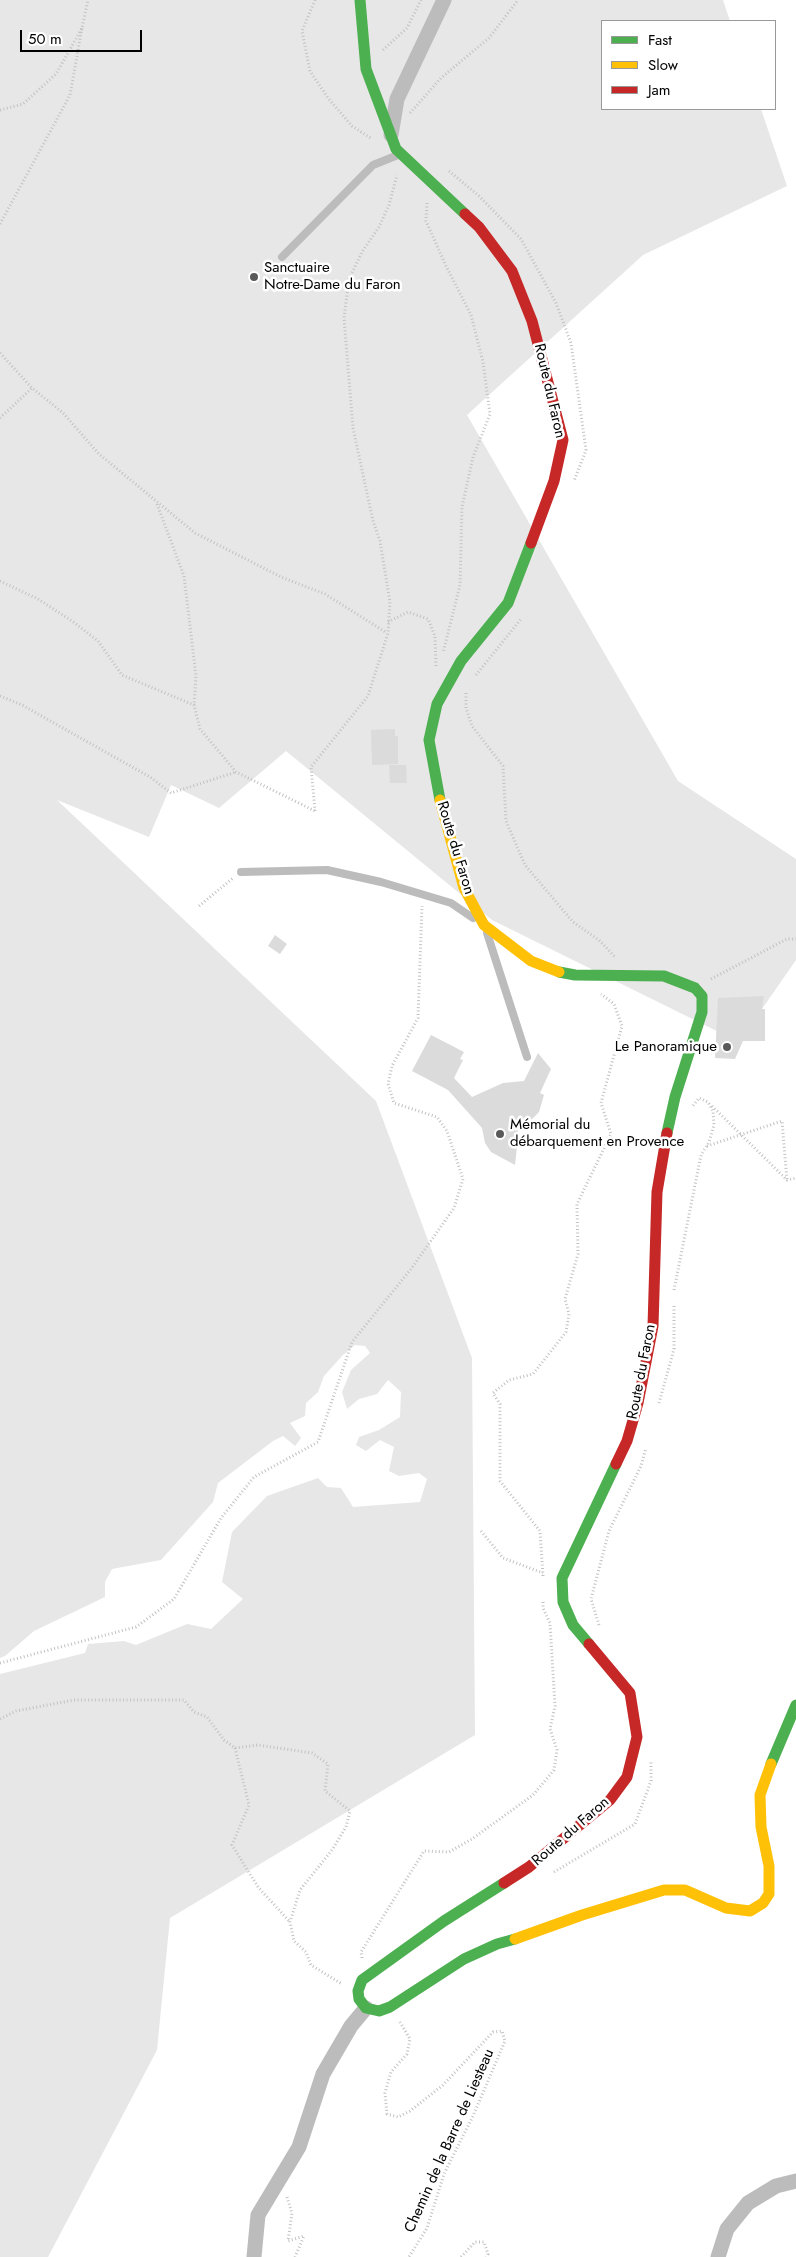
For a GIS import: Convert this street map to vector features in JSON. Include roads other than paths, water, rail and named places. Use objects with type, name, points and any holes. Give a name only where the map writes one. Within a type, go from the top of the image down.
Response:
[{"type":"street","name":"Route du Faron","points":[[360,0],[366,69],[400,155],[479,227],[512,271],[532,321],[563,440],[554,481],[508,603],[461,661],[437,704],[429,740],[441,804],[464,888],[484,925],[531,961],[551,971],[608,977],[664,976],[699,992],[702,1012],[675,1097],[658,1182],[653,1326],[638,1403],[627,1441],[562,1578],[563,1602],[573,1625],[630,1693],[637,1737],[627,1776],[604,1805],[529,1867],[444,1921],[360,1985],[359,1999],[366,2008]]},
{"type":"street","points":[[391,135],[397,99],[444,0]]},
{"type":"street","points":[[254,2257],[258,2215],[299,2147],[323,2074],[351,2026],[366,2008],[379,2011],[390,2007],[464,1959],[497,1944],[534,1934],[582,1916],[664,1890],[685,1890],[726,1908],[750,1911],[763,1903],[769,1894],[769,1866],[761,1827],[760,1795],[769,1768],[796,1705]]},
{"type":"street","points":[[718,2257],[727,2229],[748,2203],[776,2186],[796,2181]]},
{"type":"lane","points":[[282,257],[374,165],[400,155]]},
{"type":"lane","points":[[241,872],[327,870],[381,882],[451,903],[484,925],[526,1057]]},
{"type":"place","name":"Sanctuaire Notre-Dame du Faron","points":[[254,277]]},
{"type":"place","name":"Le Panoramique","points":[[727,1047]]},
{"type":"place","name":"Mémorial du débarquement en Provence","points":[[500,1134]]}]
